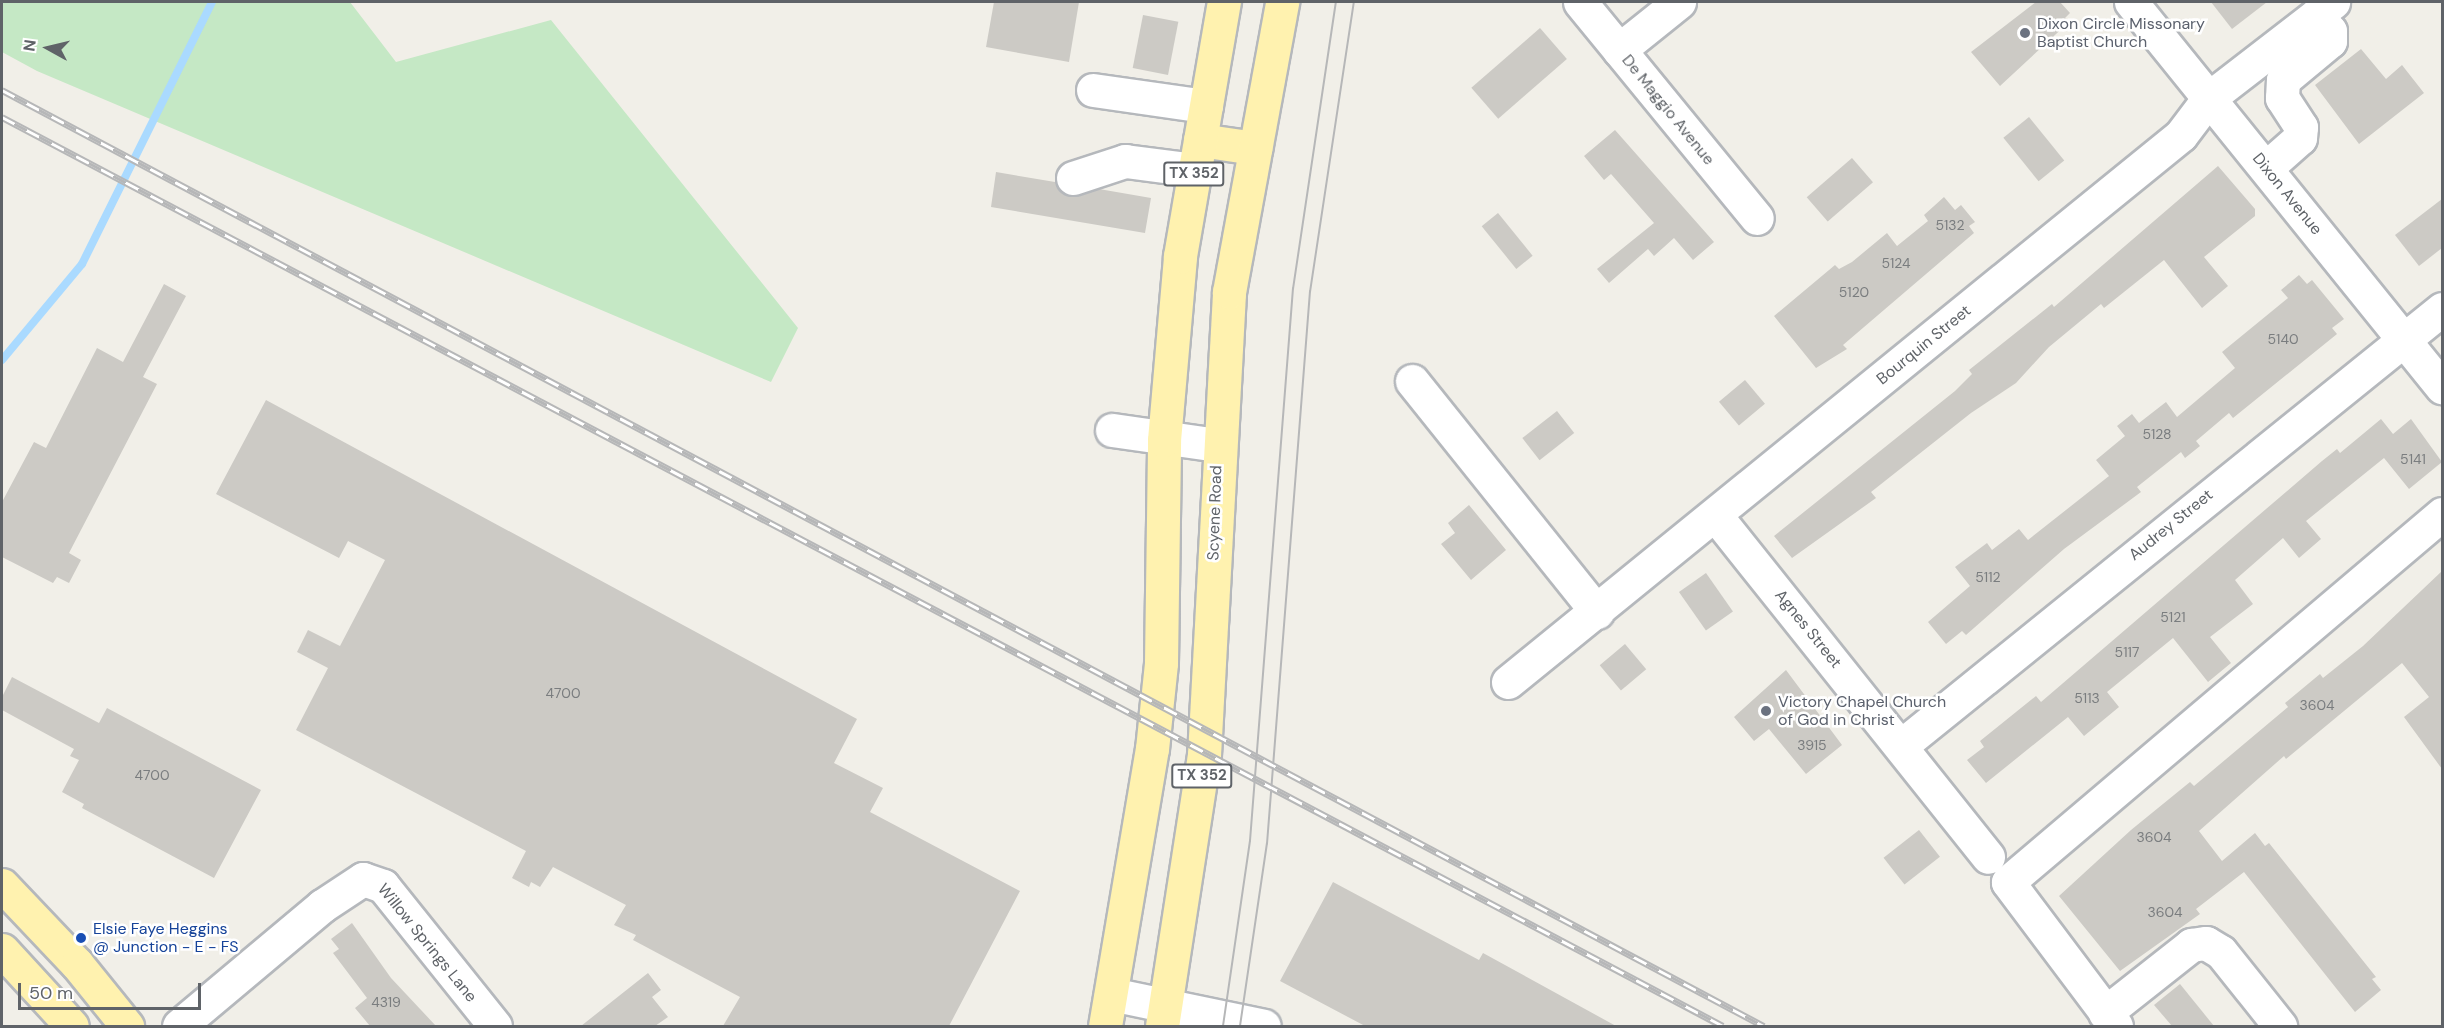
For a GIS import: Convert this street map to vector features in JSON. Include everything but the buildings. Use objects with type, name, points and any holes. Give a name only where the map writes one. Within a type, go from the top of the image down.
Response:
[{"type":"main road","name":"TX 352","points":[[1105,1026],[1152,749],[1161,663],[1164,440],[1180,256],[1224,2]]},
{"type":"main road","name":"Scyene Road","points":[[1164,1015],[1205,746],[1218,445],[1229,292],[1282,2]]},
{"type":"main road","points":[[1198,155],[1255,148]]},
{"type":"main road","points":[[2,885],[77,964],[127,1026]]},
{"type":"main road","points":[[2,950],[72,1026]]},
{"type":"street","name":"De Maggio Avenue","points":[[1580,2],[1757,218]]},
{"type":"street","points":[[1619,50],[1679,2]]},
{"type":"street","name":"Dixon Avenue","points":[[2131,2],[2442,387]]},
{"type":"street","points":[[2266,168],[2300,138],[2301,127],[2282,98],[2283,80],[2330,41],[2325,8]]},
{"type":"street","name":"Bourquin Street","points":[[1508,682],[1716,516],[2181,135],[2209,98],[2325,8]]},
{"type":"street","points":[[1093,90],[1206,106]]},
{"type":"street","points":[[1073,178],[1125,161],[1198,155]]},
{"type":"street","name":"Audrey Street","points":[[1902,745],[2402,337],[2442,309]]},
{"type":"street","points":[[1412,381],[1597,612]]},
{"type":"street","points":[[1112,430],[1164,440],[1218,445]]},
{"type":"street","points":[[2280,1026],[2220,952],[2206,943],[2191,945],[2111,1019],[2008,882],[2442,514]]},
{"type":"street","name":"Agnes Street","points":[[1716,516],[1902,745],[1988,857]]},
{"type":"street","name":"Willow Springs Lane","points":[[179,1026],[322,906],[363,879],[374,879],[495,1026]]},
{"type":"street","points":[[1111,994],[1164,1015],[1264,1026]]},
{"type":"green space","points":[[2,2],[350,2],[396,62],[551,20],[798,328],[771,382],[37,71],[2,52]]},
{"type":"waterway","points":[[2,360],[82,264],[212,2]]},
{"type":"tram line","points":[[1223,1026],[1250,841],[1293,289],[1336,2]]},
{"type":"tram line","points":[[1240,1026],[1267,844],[1310,292],[1354,2]]},
{"type":"railway","points":[[2,90],[1764,1026]]},
{"type":"railway","points":[[2,117],[1723,1026]]},
{"type":"place","name":"Dixon Circle Missonary Baptist Church","points":[[2025,33]]},
{"type":"place","name":"Victory Chapel Church of God in Christ","points":[[1766,711]]},
{"type":"place","name":"Elsie Faye Heggins @ Junction - E - FS","points":[[81,938]]}]
